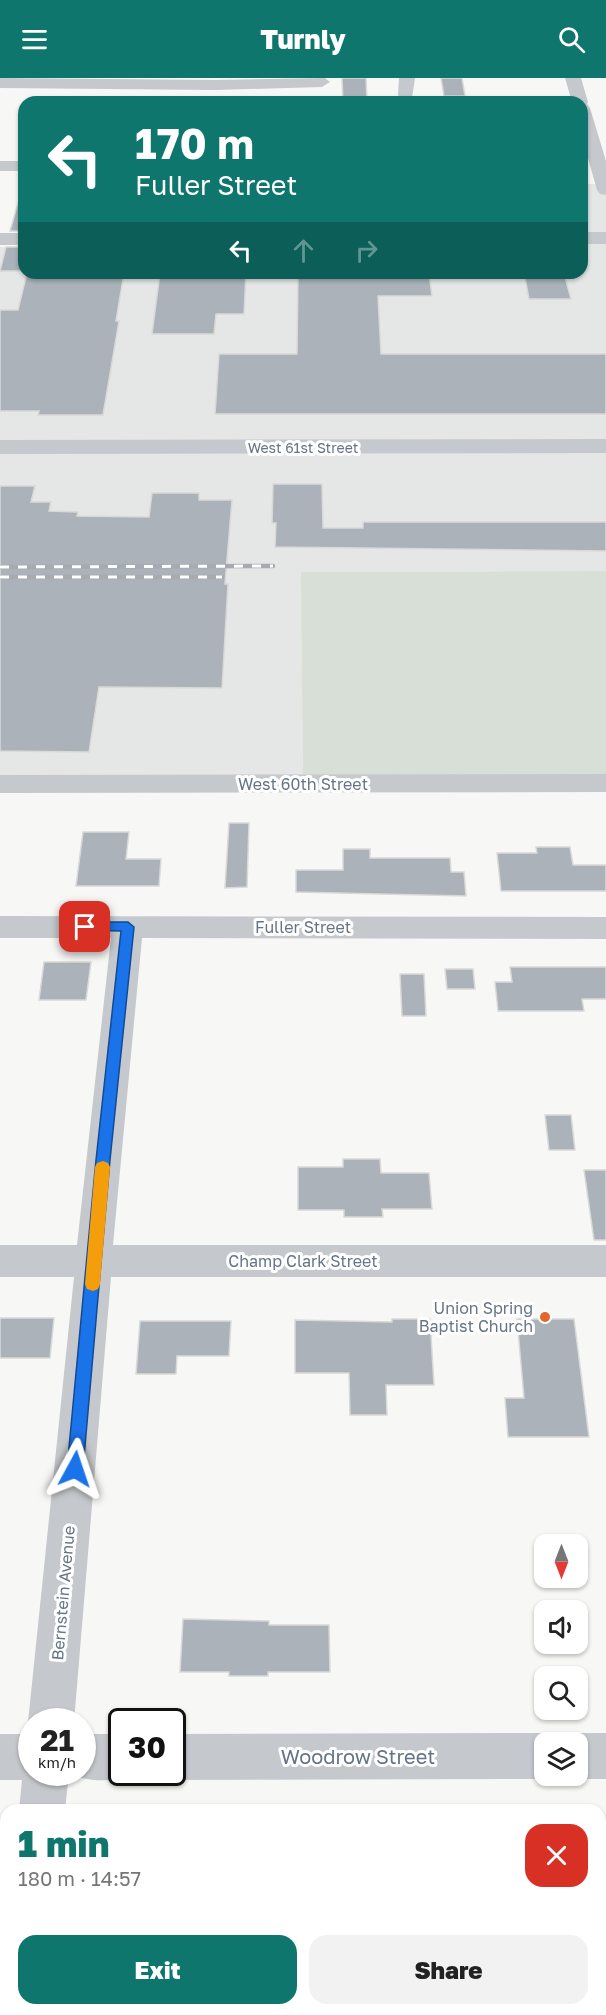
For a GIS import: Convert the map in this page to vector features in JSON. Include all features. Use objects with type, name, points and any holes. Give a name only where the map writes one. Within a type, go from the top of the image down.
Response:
[{"type":"street","points":[[406,95],[408,78]]},
{"type":"street","points":[[573,78],[578,96]]},
{"type":"street","points":[[0,83],[323,85]]},
{"type":"street","points":[[590,105],[606,190]]},
{"type":"street","points":[[0,166],[18,166]]},
{"type":"street","points":[[588,238],[606,238]]},
{"type":"street","points":[[0,239],[18,239]]},
{"type":"street","name":"West 61st Street","points":[[0,447],[606,446]]},
{"type":"street","name":"West 60th Street","points":[[0,784],[606,783]]},
{"type":"street","name":"Fuller Street","points":[[0,927],[606,928]]},
{"type":"street","name":"Bernstein Avenue","points":[[52,1708],[128,927]]},
{"type":"street","name":"Champ Clark Street","points":[[0,1261],[606,1261]]},
{"type":"street","name":"Woodrow Street","points":[[186,1756],[534,1756]]},
{"type":"street","points":[[588,1756],[606,1756]]},
{"type":"street","points":[[0,1757],[18,1757]]},
{"type":"street","points":[[43,1804],[45,1786]]},
{"type":"shaded area","points":[[588,184],[606,184],[606,571],[302,572],[303,776],[0,776],[0,247],[18,247],[18,279],[588,279]]},
{"type":"shaded area","points":[[606,571],[606,775],[303,776],[301,572]]},
{"type":"building","points":[[342,78],[366,78],[367,96],[343,96]]},
{"type":"building","points":[[441,78],[462,78],[465,96],[444,96]]},
{"type":"building","points":[[18,203],[18,231],[10,231]]},
{"type":"building","points":[[6,247],[18,247],[18,271],[0,271]]},
{"type":"building","points":[[26,279],[123,279],[116,321],[119,321],[103,415],[38,415],[39,411],[0,411],[0,310],[18,310]]},
{"type":"building","points":[[159,279],[246,279],[244,314],[216,314],[214,334],[152,334]]},
{"type":"building","points":[[298,279],[430,279],[432,296],[378,296],[381,354],[606,354],[606,414],[215,414],[219,354],[297,354]]},
{"type":"building","points":[[525,279],[566,279],[571,299],[529,299]]},
{"type":"building","points":[[273,484],[322,484],[323,528],[363,528],[363,522],[606,522],[606,551],[275,547],[276,523],[272,523]]},
{"type":"building","points":[[0,486],[35,486],[31,502],[51,502],[49,511],[78,512],[77,516],[149,517],[152,493],[199,493],[199,500],[232,500],[225,584],[228,584],[222,688],[99,687],[89,752],[0,751]]},
{"type":"building","points":[[229,823],[249,823],[247,887],[225,888]]},
{"type":"building","points":[[83,832],[129,832],[126,859],[161,859],[159,886],[76,886]]},
{"type":"building","points":[[536,847],[570,847],[573,865],[606,865],[606,891],[501,891],[497,853],[537,853]]},
{"type":"building","points":[[343,849],[370,849],[370,858],[450,858],[451,872],[464,872],[466,896],[296,892],[296,870],[343,870]]},
{"type":"building","points":[[44,962],[91,962],[86,1000],[39,1000]]},
{"type":"building","points":[[510,967],[606,967],[606,999],[582,999],[584,1011],[498,1011],[495,982],[512,982]]},
{"type":"building","points":[[445,969],[473,969],[475,989],[447,989]]},
{"type":"building","points":[[400,974],[424,974],[426,1016],[402,1016]]},
{"type":"building","points":[[545,1115],[571,1115],[575,1150],[549,1150]]},
{"type":"building","points":[[343,1159],[380,1159],[381,1173],[429,1173],[432,1209],[382,1209],[383,1217],[344,1217],[344,1210],[298,1210],[298,1167],[343,1167]]},
{"type":"building","points":[[584,1170],[606,1170],[606,1240],[594,1240]]},
{"type":"building","points":[[0,1318],[54,1318],[50,1358],[0,1358]]},
{"type":"building","points":[[392,1319],[430,1319],[434,1385],[386,1385],[387,1415],[350,1415],[349,1373],[295,1373],[295,1320],[392,1322]]},
{"type":"building","points":[[517,1319],[574,1319],[589,1437],[508,1437],[505,1398],[524,1398]]},
{"type":"building","points":[[140,1321],[231,1321],[229,1356],[177,1356],[176,1374],[136,1374]]},
{"type":"building","points":[[183,1619],[269,1621],[269,1625],[329,1625],[330,1672],[268,1672],[268,1676],[229,1676],[229,1672],[180,1672]]},
{"type":"railway","points":[[0,567],[273,566]]},
{"type":"railway","points":[[0,577],[222,577]]},
{"type":"slow traffic","points":[[93,1284],[103,1167]]},
{"type":"place","name":"Union Spring Baptist Church","points":[[545,1317]]},
{"type":"route","points":[[75,1469],[103,1160],[128,927],[85,927]]}]
